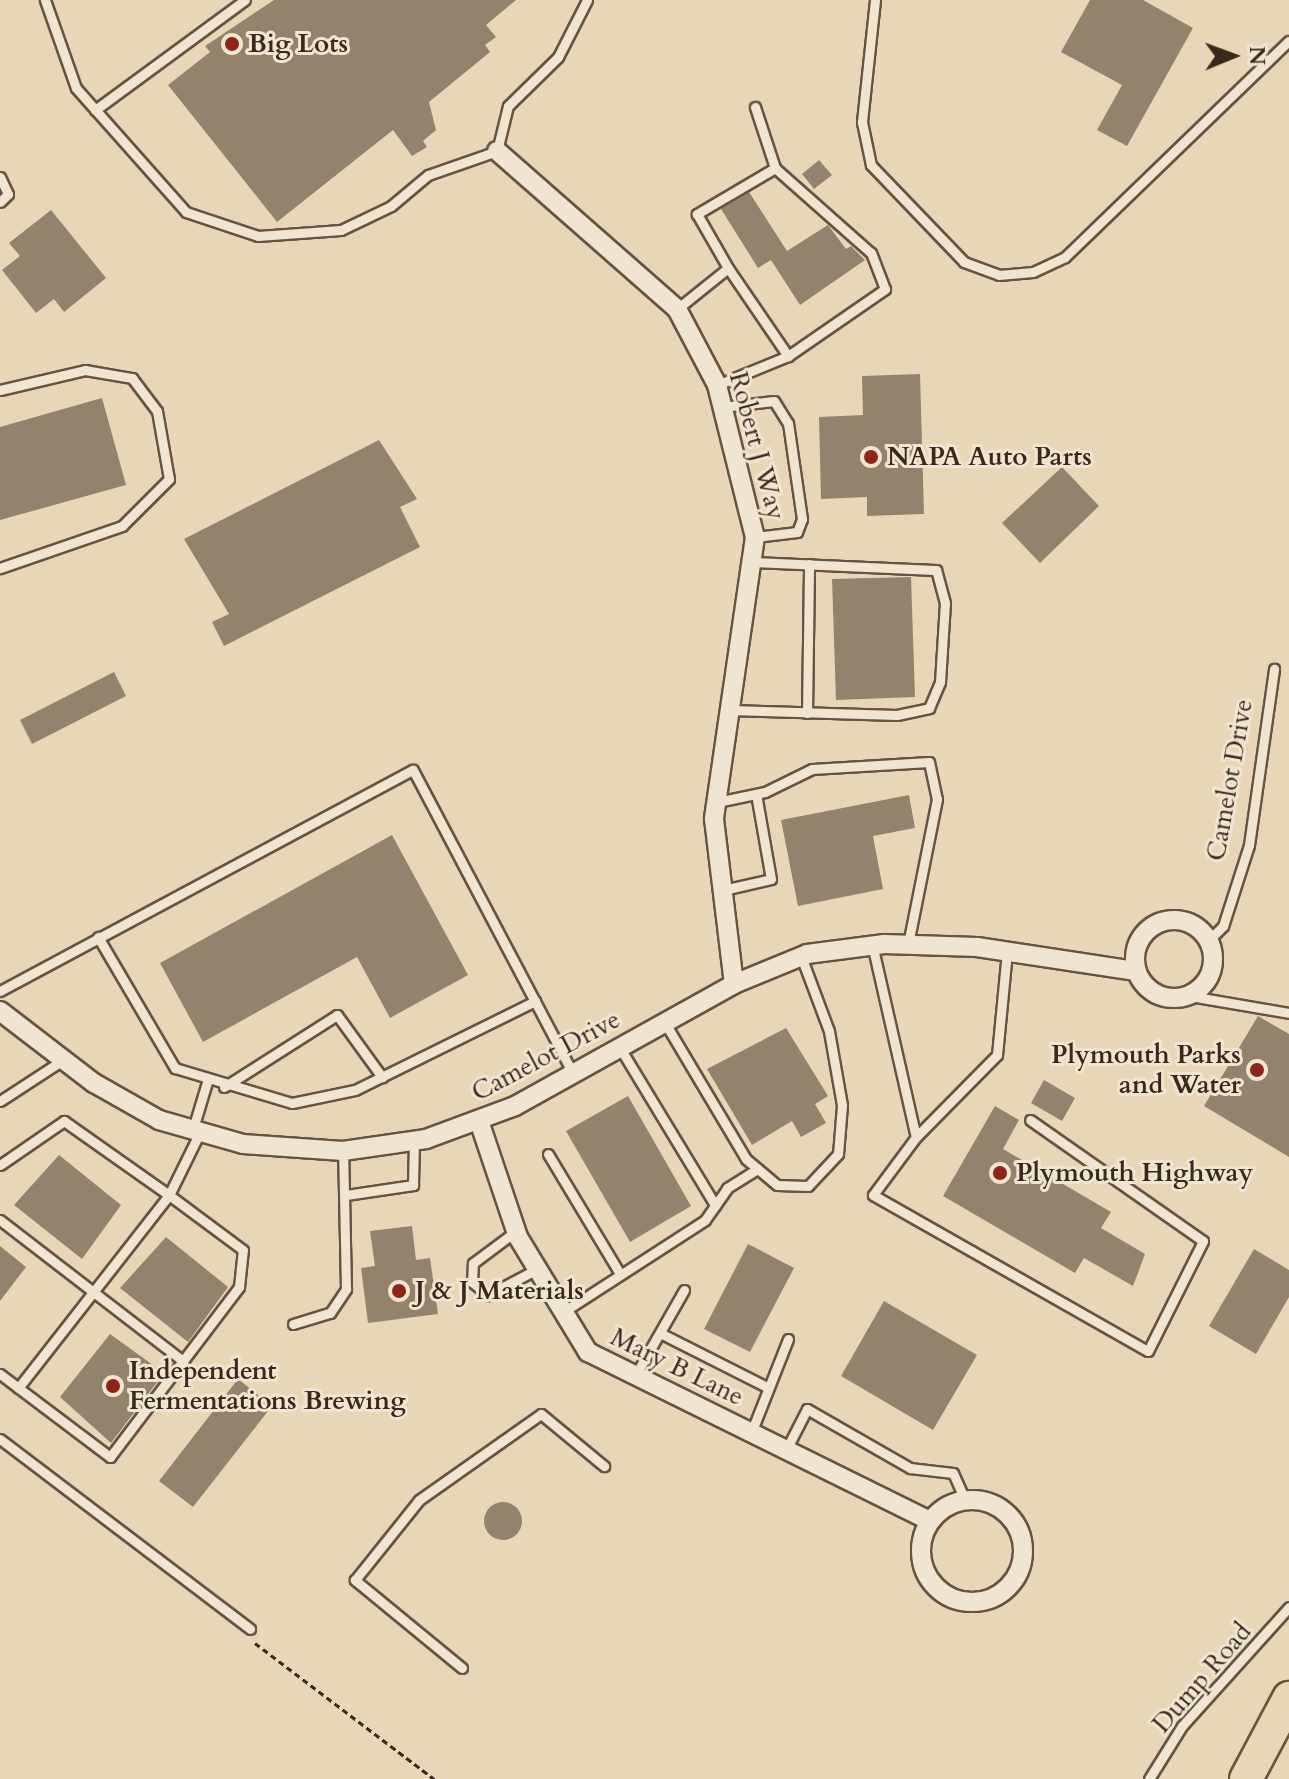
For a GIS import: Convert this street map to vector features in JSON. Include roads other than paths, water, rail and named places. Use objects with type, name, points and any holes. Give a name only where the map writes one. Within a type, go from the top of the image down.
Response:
[{"type":"highway","points":[[1246,1779],[1289,1698]]},
{"type":"street","name":"Robert J Way","points":[[497,151],[677,309],[717,385],[755,537],[717,802],[734,984]]},
{"type":"street","points":[[1136,971],[1137,945],[1153,926],[1178,920],[1209,940]]},
{"type":"street","name":"Camelot Drive","points":[[0,1011],[63,1060],[142,1112],[196,1133],[343,1151],[414,1142],[479,1121],[573,1074],[734,984],[801,956],[872,944],[1008,950],[1136,971],[1151,992],[1190,996],[1209,978],[1209,940]]},
{"type":"street","name":"Mary B Lane","points":[[479,1121],[516,1231],[588,1352],[930,1521]]},
{"type":"street","points":[[965,1500],[992,1503],[1018,1526],[1023,1560],[1005,1590],[959,1601],[932,1583],[921,1552],[930,1521],[965,1500]]},
{"type":"lane","points":[[45,0],[76,88],[186,212],[258,236],[341,230],[391,206],[428,175],[497,151],[508,106],[558,57],[587,0]]},
{"type":"lane","points":[[95,110],[245,0]]},
{"type":"lane","points":[[875,0],[862,122],[871,165],[964,262],[999,275],[1033,272],[1065,257],[1289,41]]},
{"type":"lane","points":[[717,385],[788,356],[885,289],[871,253],[775,168],[755,107]]},
{"type":"lane","points":[[775,168],[697,214],[728,268],[788,356]]},
{"type":"lane","points":[[0,177],[8,194],[0,202]]},
{"type":"lane","points":[[677,309],[728,268]]},
{"type":"lane","points":[[0,390],[85,370],[132,378],[157,411],[169,479],[122,526],[0,568]]},
{"type":"lane","points":[[722,407],[774,401],[788,423],[802,519],[797,532],[755,537]]},
{"type":"lane","points":[[730,710],[897,715],[929,708],[940,682],[945,603],[936,570],[752,562]]},
{"type":"lane","points":[[807,713],[809,564]]},
{"type":"lane","name":"Camelot Drive","points":[[1209,940],[1223,926],[1249,845],[1274,669]]},
{"type":"lane","points":[[717,802],[756,794],[812,769],[929,762],[937,799],[908,944]]},
{"type":"lane","points":[[0,991],[413,770],[573,1074]]},
{"type":"lane","points":[[723,890],[771,879],[756,794]]},
{"type":"lane","points":[[98,937],[165,1056],[175,1068],[207,1082],[292,1103],[382,1077],[535,1001]]},
{"type":"lane","points":[[872,944],[916,1137]]},
{"type":"lane","points":[[1008,950],[997,1055],[916,1137],[873,1195],[1148,1351],[1203,1241],[1030,1120]]},
{"type":"lane","points":[[665,1023],[757,1169],[777,1185],[808,1186],[838,1154],[842,1105],[829,1031],[801,956]]},
{"type":"lane","points":[[1190,996],[1289,1013]]},
{"type":"lane","points":[[224,1087],[337,1015],[382,1077]]},
{"type":"lane","points":[[620,1048],[715,1205]]},
{"type":"lane","points":[[1,1098],[63,1060]]},
{"type":"lane","points":[[18,1388],[90,1292],[169,1195],[196,1133],[207,1082]]},
{"type":"lane","points":[[0,1165],[64,1121],[243,1250],[239,1287],[110,1457],[0,1374]]},
{"type":"lane","points":[[346,1195],[413,1185],[414,1142]]},
{"type":"lane","points":[[293,1324],[330,1313],[346,1289],[343,1151]]},
{"type":"lane","points":[[548,1154],[620,1274]]},
{"type":"lane","points":[[563,1312],[705,1220],[715,1205],[757,1169]]},
{"type":"lane","points":[[0,1220],[183,1361]]},
{"type":"lane","points":[[516,1231],[473,1263],[472,1282],[488,1295],[537,1269]]},
{"type":"lane","points":[[635,1376],[664,1335],[684,1290]]},
{"type":"lane","points":[[664,1335],[765,1386]]},
{"type":"lane","points":[[751,1433],[765,1386],[788,1339]]},
{"type":"lane","points":[[786,1450],[807,1409],[910,1468],[953,1473],[965,1500]]},
{"type":"lane","points":[[462,1668],[355,1580],[419,1500],[541,1414],[604,1466]]},
{"type":"lane","points":[[0,1439],[248,1632]]},
{"type":"lane","name":"Dump Road","points":[[1149,1779],[1182,1726],[1289,1607]]},
{"type":"place","name":"Big Lots","points":[[232,44]]},
{"type":"place","name":"NAPA Auto Parts","points":[[871,457]]},
{"type":"place","name":"Plymouth Parks and Water","points":[[1257,1070]]},
{"type":"place","name":"Plymouth Highway","points":[[1000,1173]]},
{"type":"place","name":"J & J Materials","points":[[399,1291]]},
{"type":"place","name":"Independent Fermentations Brewing","points":[[113,1386]]}]
